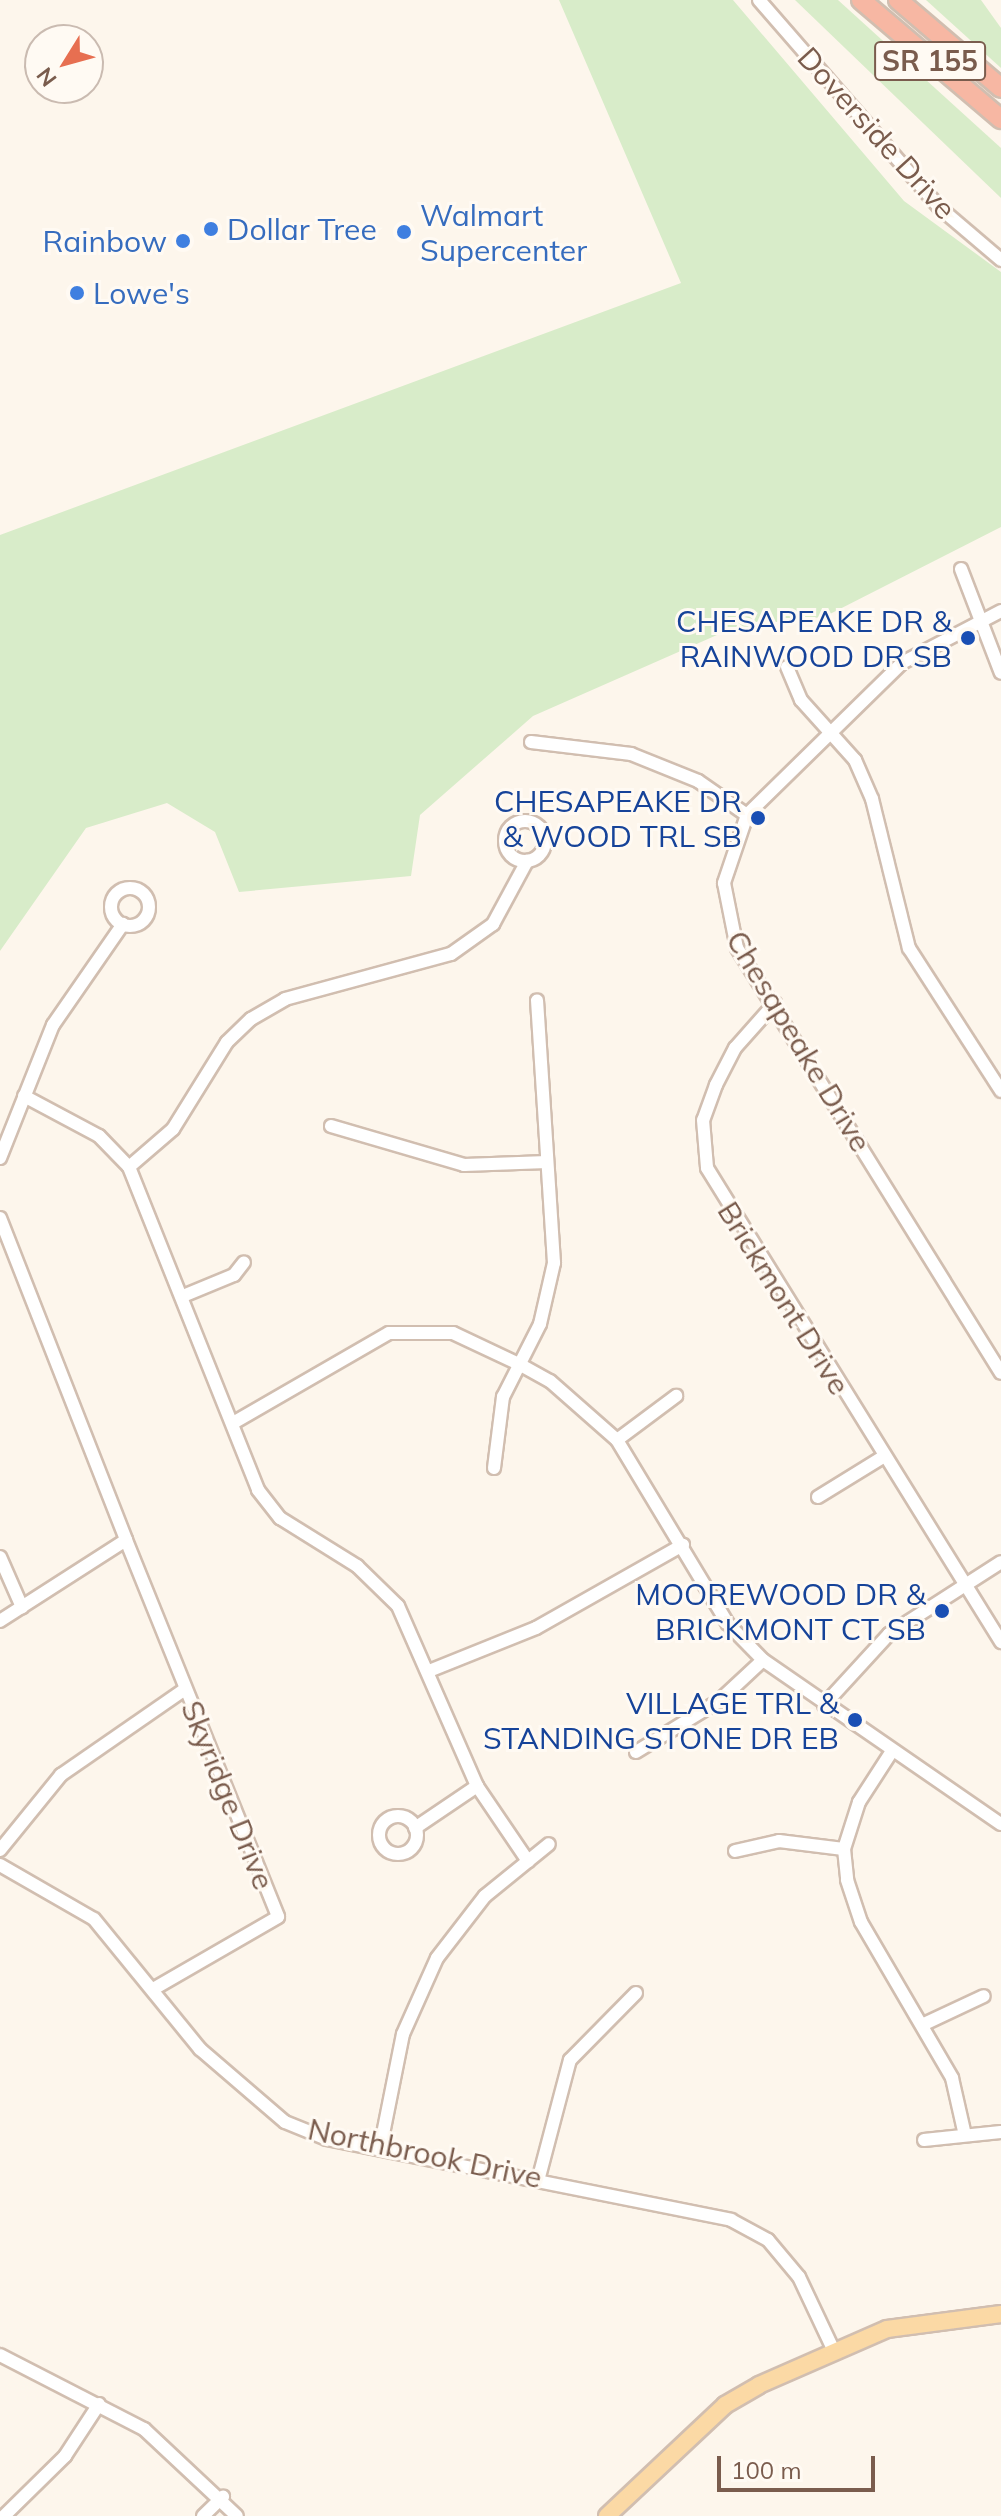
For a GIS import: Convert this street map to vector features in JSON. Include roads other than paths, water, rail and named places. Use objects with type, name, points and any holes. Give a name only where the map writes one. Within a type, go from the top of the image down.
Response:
[{"type":"highway","name":"SR 155","points":[[861,0],[1001,119]]},
{"type":"highway","name":"SR 155","points":[[898,0],[1001,88]]},
{"type":"highway","points":[[908,0],[947,44]]},
{"type":"main road","points":[[608,2516],[725,2405],[833,2349],[887,2329],[1001,2314]]},
{"type":"street","name":"Doverside Drive","points":[[759,0],[940,208],[1001,260]]},
{"type":"street","points":[[961,569],[1001,673]]},
{"type":"street","name":"Chesapeake Drive","points":[[1001,611],[902,663],[747,815],[726,863],[727,925],[1001,1373]]},
{"type":"street","points":[[787,667],[801,700],[833,733],[872,799],[909,948],[1001,1091]]},
{"type":"street","points":[[531,742],[631,754],[698,781],[747,815]]},
{"type":"street","points":[[129,1167],[173,1129],[227,1042],[251,1019],[299,995],[451,954],[493,924],[527,861]]},
{"type":"street","points":[[0,1158],[24,1096],[73,990],[123,924]]},
{"type":"street","points":[[494,1468],[493,1432],[519,1364],[540,1324],[554,1263],[537,1001]]},
{"type":"street","name":"Brickmont Drive","points":[[775,1003],[735,1048],[716,1085],[701,1147],[720,1195],[1001,1642]]},
{"type":"street","points":[[24,1096],[99,1136],[129,1167],[258,1490],[280,1518],[380,1584],[410,1624],[477,1786],[528,1861]]},
{"type":"street","points":[[331,1126],[464,1165],[547,1162]]},
{"type":"street","name":"Skyridge Drive","points":[[0,1218],[278,1917],[155,1988]]},
{"type":"street","points":[[183,1296],[234,1275],[244,1262]]},
{"type":"street","points":[[233,1423],[389,1333],[453,1333],[519,1364],[550,1381],[617,1440],[728,1624],[763,1660],[824,1705],[1001,1824]]},
{"type":"street","points":[[617,1440],[676,1396]]},
{"type":"street","points":[[818,1497],[883,1457]]},
{"type":"street","points":[[0,1621],[126,1540]]},
{"type":"street","points":[[429,1671],[536,1628],[683,1545]]},
{"type":"street","points":[[0,1557],[22,1607]]},
{"type":"street","points":[[824,1705],[889,1634],[1001,1562]]},
{"type":"street","points":[[636,1752],[719,1701],[763,1660]]},
{"type":"street","points":[[0,1850],[61,1775],[185,1689]]},
{"type":"street","points":[[892,1751],[859,1802],[844,1849],[861,1922],[952,2078],[965,2135]]},
{"type":"street","points":[[415,1828],[477,1786]]},
{"type":"street","points":[[735,1851],[779,1841],[844,1849]]},
{"type":"street","points":[[380,2149],[403,2034],[437,1958],[485,1896],[549,1844]]},
{"type":"street","name":"Northbrook Drive","points":[[0,1865],[94,1919],[248,2097],[327,2139],[539,2177],[731,2220],[768,2240],[804,2283],[833,2349]]},
{"type":"street","points":[[539,2177],[570,2060],[636,1993]]},
{"type":"street","points":[[922,2025],[984,1996]]},
{"type":"street","points":[[924,2140],[1001,2132]]},
{"type":"street","points":[[0,2355],[144,2429],[223,2497],[237,2516]]},
{"type":"street","points":[[4,2516],[65,2456],[99,2404]]},
{"type":"street","points":[[203,2516],[223,2497]]},
{"type":"place","name":"Dollar Tree","points":[[211,229]]},
{"type":"place","name":"Walmart Supercenter","points":[[404,232]]},
{"type":"place","name":"Rainbow","points":[[183,241]]},
{"type":"place","name":"Lowe's","points":[[77,293]]},
{"type":"place","name":"CHESAPEAKE DR & RAINWOOD DR SB","points":[[968,638]]},
{"type":"place","name":"CHESAPEAKE DR & WOOD TRL SB","points":[[758,818]]},
{"type":"place","name":"MOOREWOOD DR & BRICKMONT CT SB","points":[[942,1611]]},
{"type":"place","name":"VILLAGE TRL & STANDING STONE DR EB","points":[[855,1720]]}]
